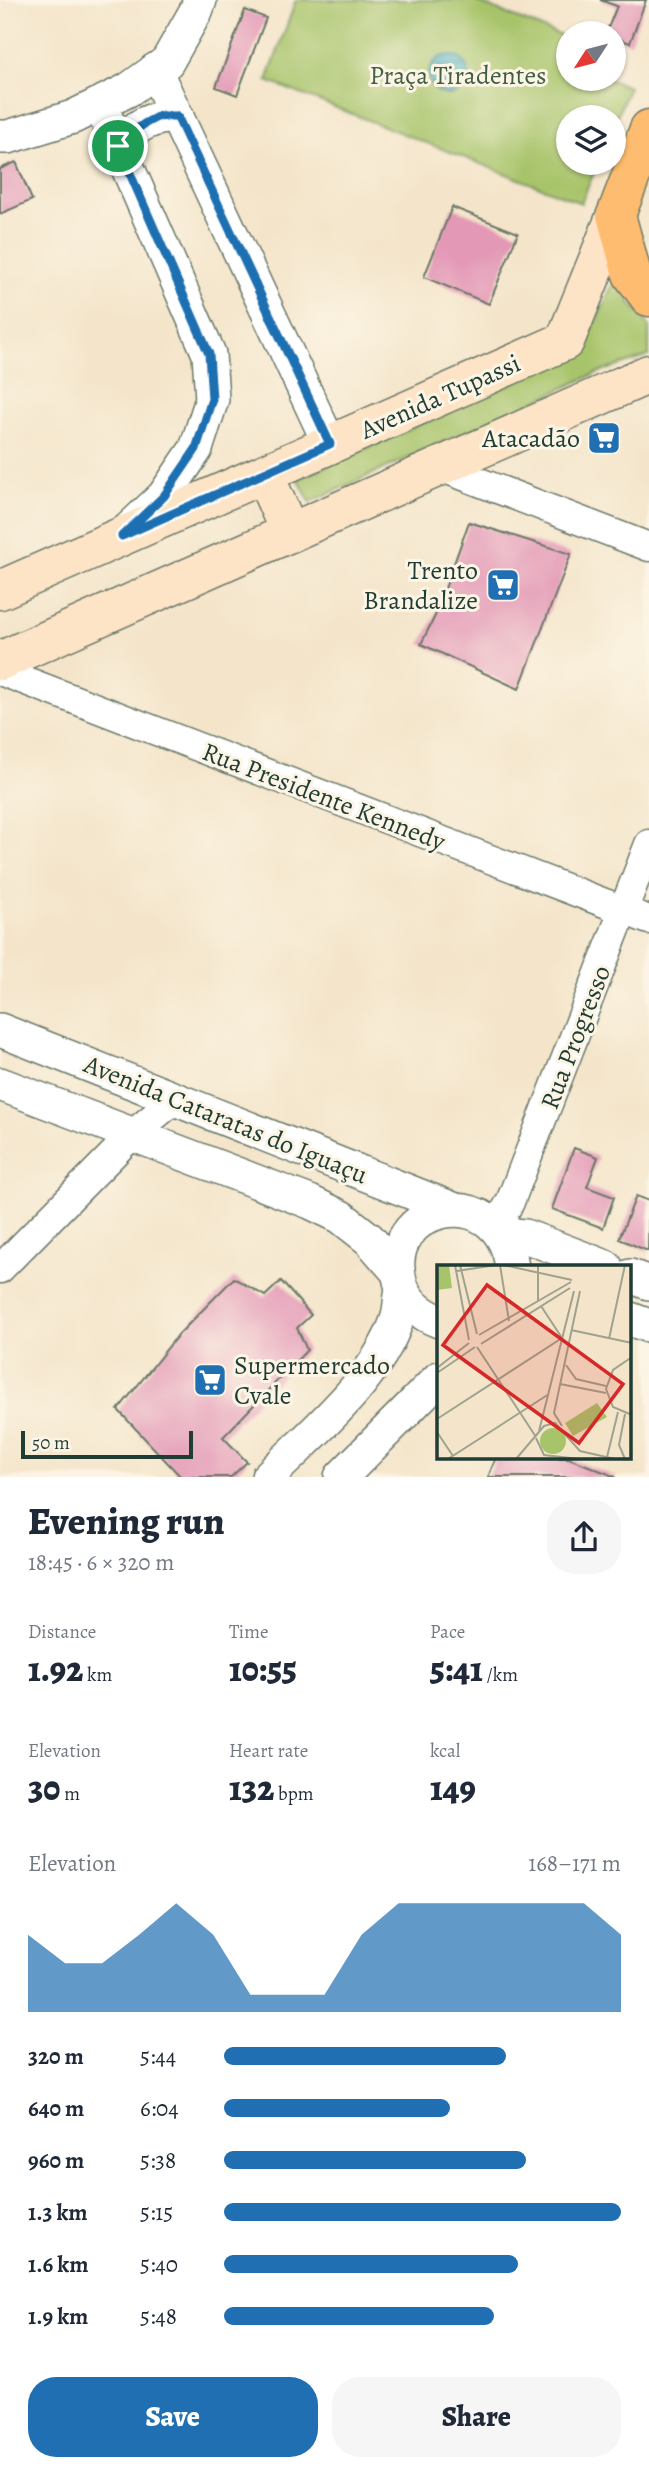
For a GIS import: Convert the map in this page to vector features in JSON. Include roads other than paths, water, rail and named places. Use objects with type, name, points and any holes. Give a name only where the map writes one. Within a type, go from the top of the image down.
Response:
[{"type":"main road","points":[[649,129],[616,215],[632,274],[649,297]]},
{"type":"main road","name":"Avenida Tupassi","points":[[0,590],[565,341],[616,215]]},
{"type":"main road","points":[[0,661],[649,374]]},
{"type":"main road","points":[[264,474],[290,533]]},
{"type":"street","points":[[0,137],[8,137],[73,117],[128,90],[167,61],[200,0]]},
{"type":"street","points":[[156,70],[330,444]]},
{"type":"street","points":[[100,104],[209,354],[212,399],[196,449],[164,496],[122,536]]},
{"type":"street","points":[[118,146],[142,124],[159,116],[177,116]]},
{"type":"street","points":[[440,467],[649,547]]},
{"type":"street","name":"Rua Presidente Kennedy","points":[[0,671],[636,916]]},
{"type":"street","name":"Rua Progresso","points":[[499,1231],[636,916],[649,844]]},
{"type":"street","name":"Avenida Cataratas do Iguaçu","points":[[0,1030],[453,1209],[483,1217],[499,1231]]},
{"type":"street","name":"Avenida Cataratas do Iguaçu","points":[[0,1084],[310,1202],[341,1217],[369,1239],[400,1280],[412,1305],[426,1317],[437,1320]]},
{"type":"street","points":[[0,1269],[133,1135],[175,1099]]},
{"type":"street","points":[[262,1184],[281,1141]]},
{"type":"street","points":[[268,1477],[361,1381],[385,1348],[397,1318],[399,1252],[406,1236],[419,1222],[435,1213],[453,1209]]},
{"type":"street","points":[[499,1231],[510,1250],[512,1265]]},
{"type":"street","points":[[499,1231],[524,1236],[601,1265]]},
{"type":"street","points":[[632,1277],[649,1283]]},
{"type":"street","points":[[632,1320],[649,1326]]},
{"type":"street","points":[[341,1477],[437,1380]]},
{"type":"street","points":[[329,1416],[366,1451]]},
{"type":"water","points":[[449,55],[463,61],[469,75],[463,89],[449,95],[435,89],[429,75],[435,61]]},
{"type":"place","name":"Atacadão","points":[[604,438]]},
{"type":"place","name":"Trento Brandalize","points":[[503,585]]},
{"type":"place","name":"Supermercado Cvale","points":[[210,1380]]},
{"type":"park label","name":"Praça Tiradentes","points":[[458,75]]}]
